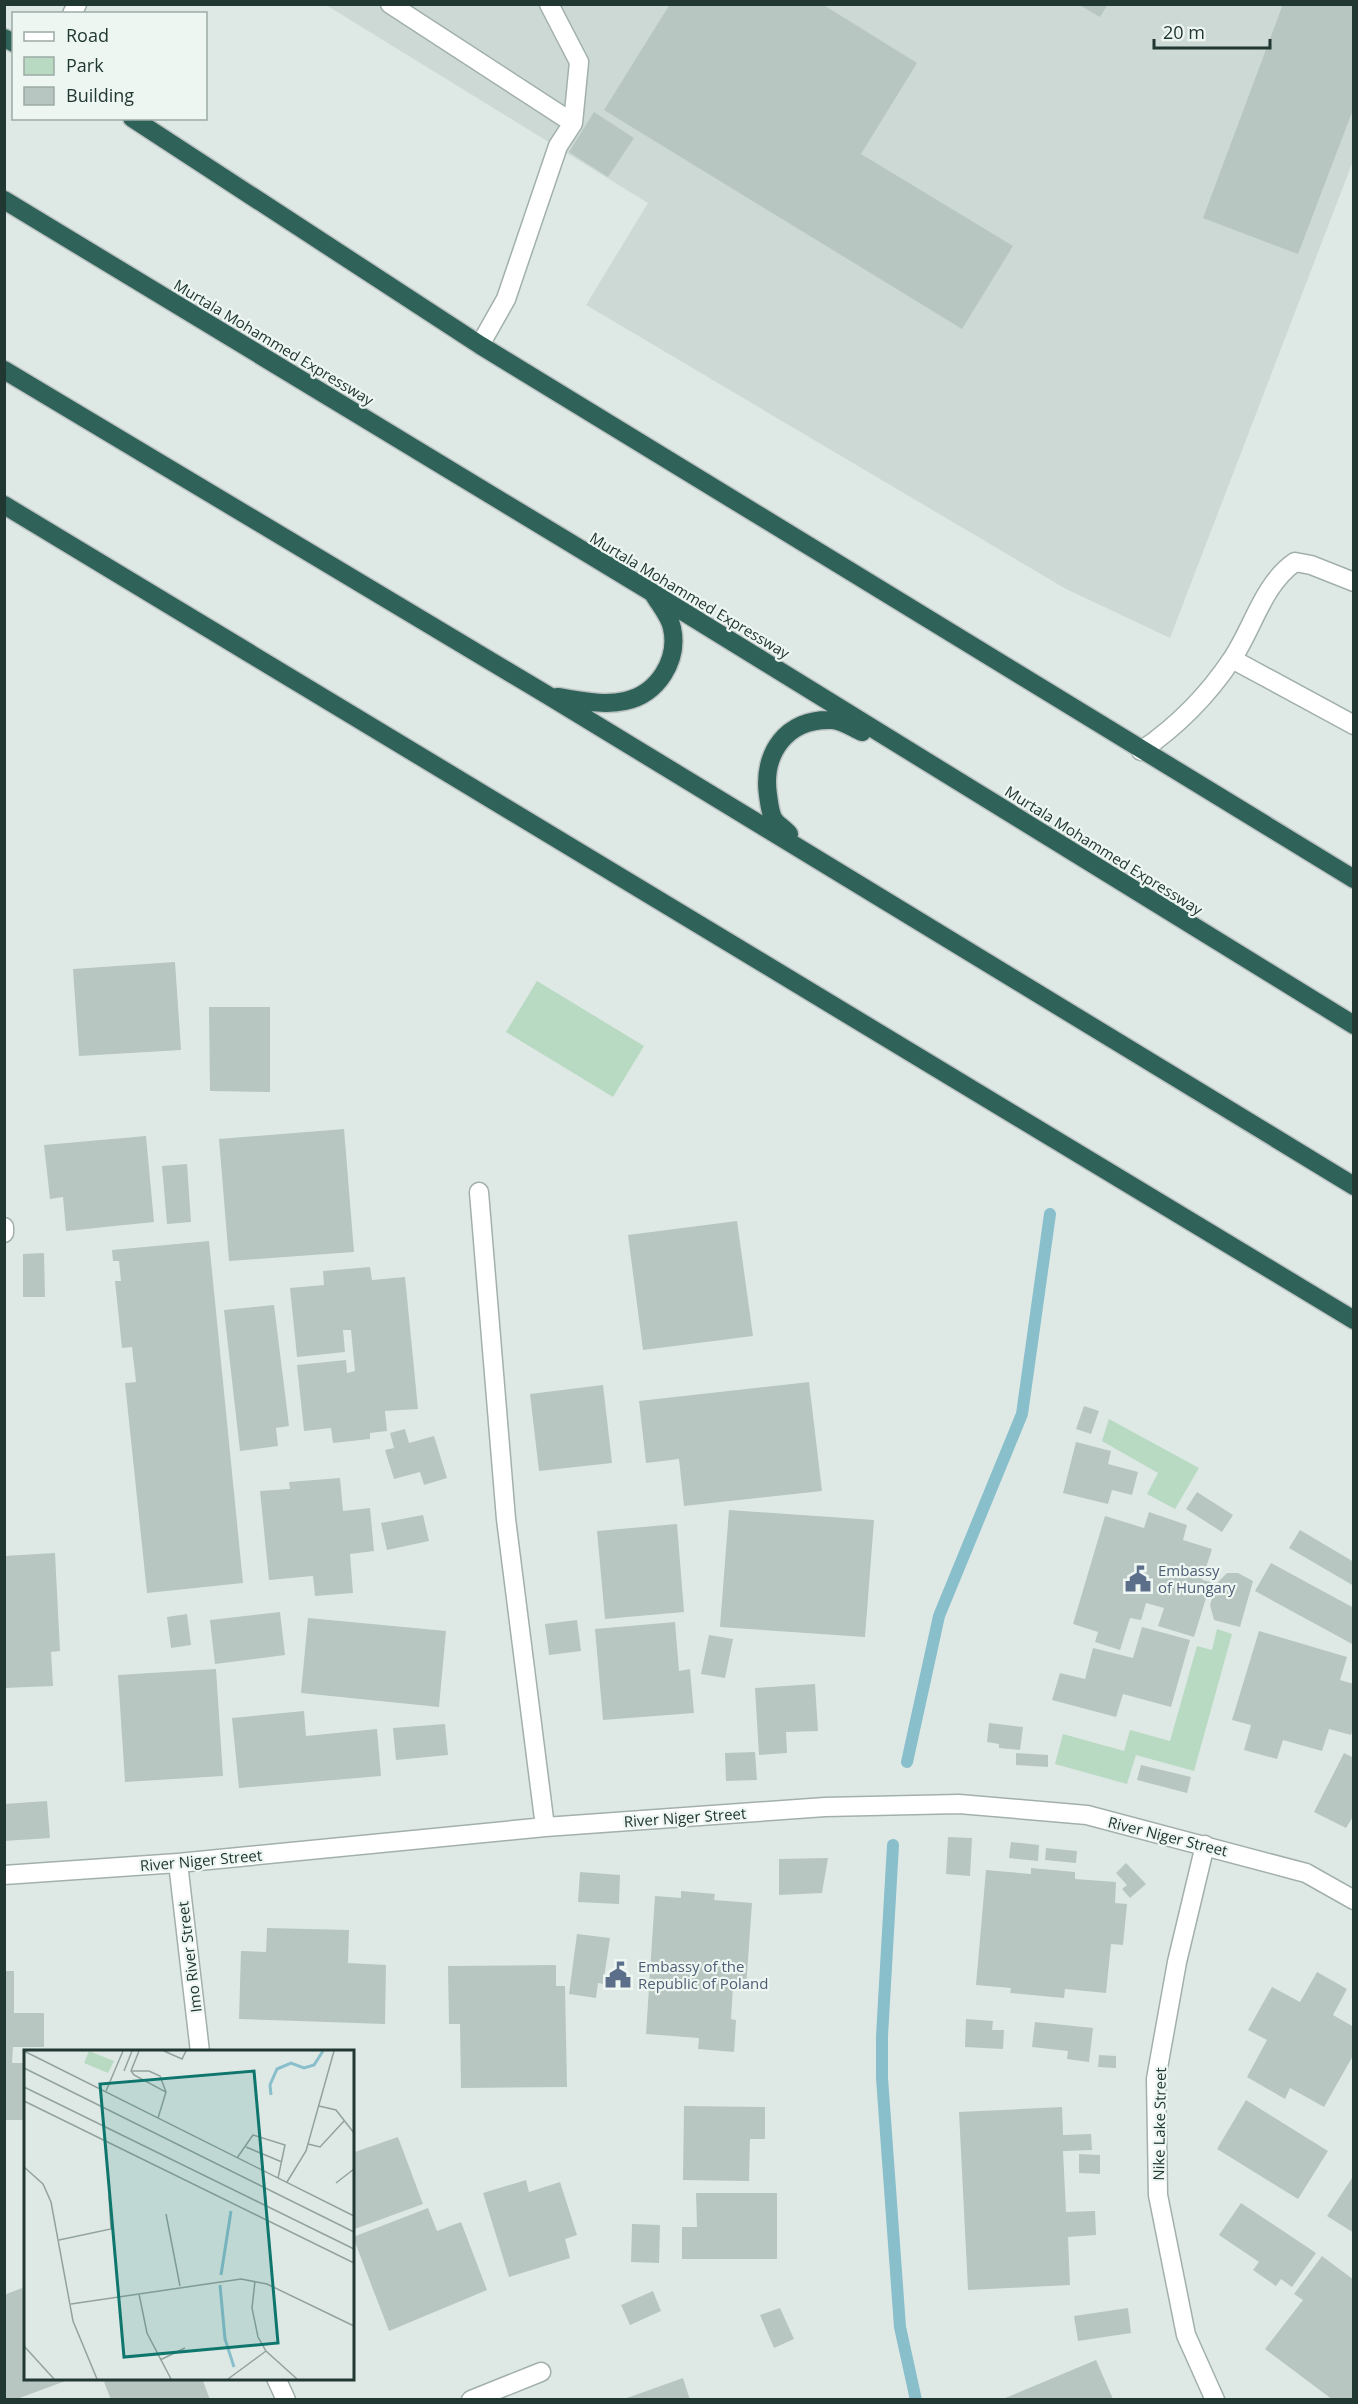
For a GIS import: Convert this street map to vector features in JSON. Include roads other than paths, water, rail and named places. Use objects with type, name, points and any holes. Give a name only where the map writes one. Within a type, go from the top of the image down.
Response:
[{"type":"highway","points":[[135,120],[480,345],[1353,879]]},
{"type":"highway","name":"Murtala Mohammed Expressway","points":[[4,200],[653,593],[1353,1025]]},
{"type":"highway","points":[[4,370],[549,696],[1353,1186]]},
{"type":"highway","points":[[4,505],[1353,1320]]},
{"type":"highway","points":[[549,696],[602,703],[627,701],[661,682],[674,647],[672,626],[653,593]]},
{"type":"highway","points":[[820,862],[773,819],[766,785],[767,764],[774,749],[793,729],[833,720],[911,752]]},
{"type":"street","points":[[390,4],[573,123]]},
{"type":"street","points":[[480,345],[506,299],[558,146],[573,123],[579,62],[549,4]]},
{"type":"street","points":[[1141,751],[1167,733],[1187,713],[1232,659],[1280,572],[1295,562],[1311,565],[1353,582]]},
{"type":"street","points":[[1232,659],[1353,725]]},
{"type":"street","points":[[479,1192],[506,1519],[545,1827]]},
{"type":"street","points":[[4,1227],[4,1233]]},
{"type":"street","name":"River Niger Street","points":[[4,1875],[178,1863],[545,1827],[825,1807],[959,1803],[1087,1815],[1306,1873],[1353,1900]]},
{"type":"street","name":"Nike Lake Street","points":[[1205,1845],[1177,1962],[1156,2079],[1158,2195],[1186,2335],[1215,2400]]},
{"type":"street","name":"Imo River Street","points":[[178,1863],[200,2050]]},
{"type":"street","points":[[471,2400],[541,2372]]},
{"type":"street","points":[[276,2380],[286,2400]]},
{"type":"waterway","points":[[907,1762],[939,1616],[1022,1414],[1050,1214]]},
{"type":"waterway","points":[[893,1845],[882,2036],[882,2078],[900,2327],[916,2400]]},
{"type":"place","name":"Embassy of Hungary","points":[[1138,1579]]},
{"type":"place","name":"Embassy of the Republic of Poland","points":[[618,1975]]}]
